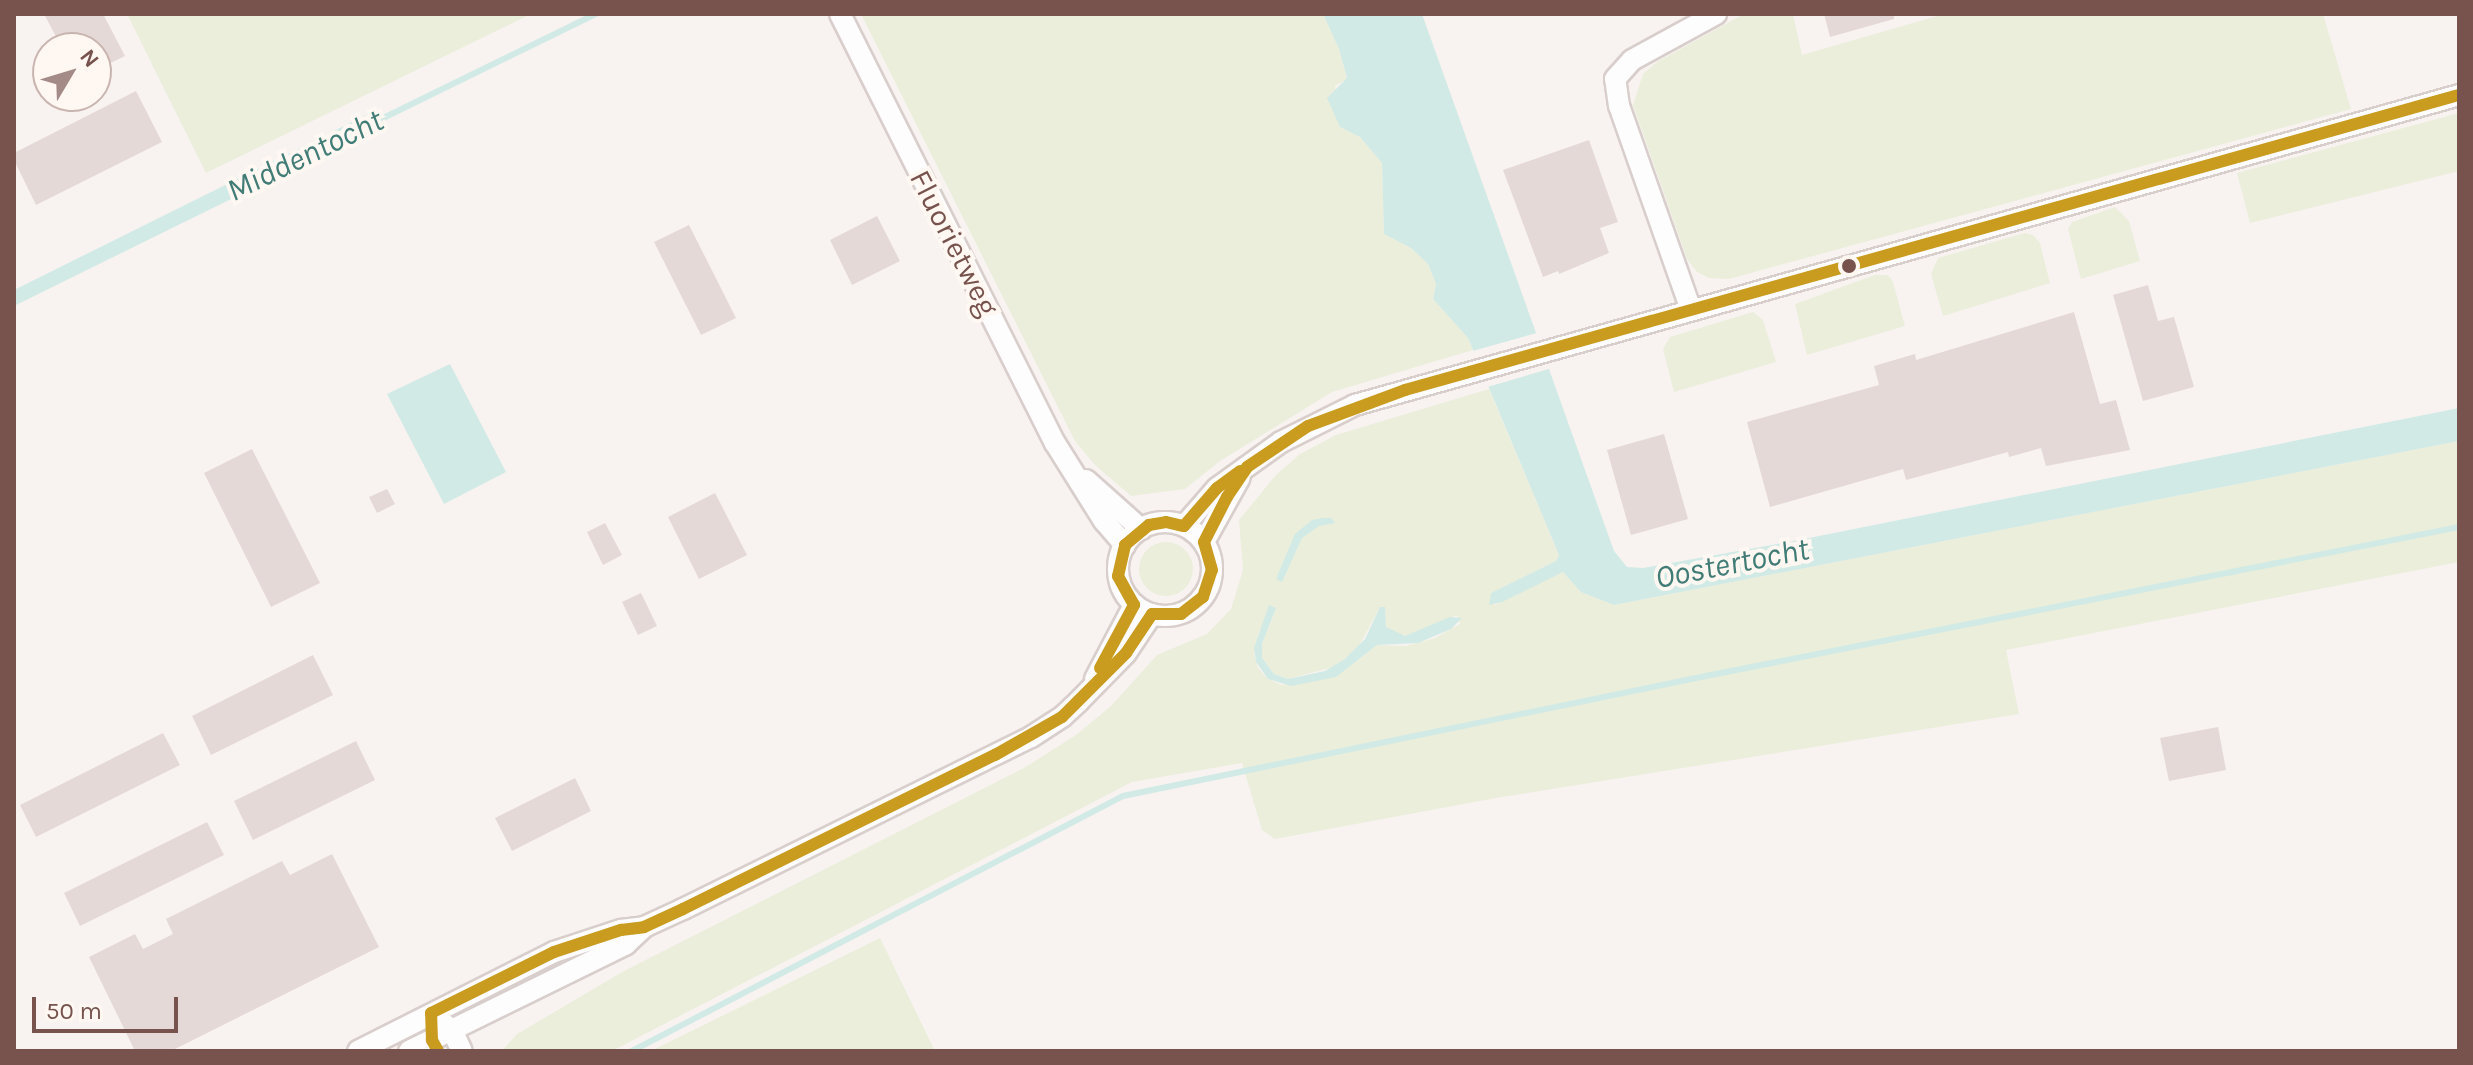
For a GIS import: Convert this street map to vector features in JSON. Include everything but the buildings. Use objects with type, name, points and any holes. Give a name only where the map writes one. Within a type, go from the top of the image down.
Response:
[{"type":"street","name":"Fluorietweg","points":[[840,14],[1045,423],[1104,521],[1125,545]]},
{"type":"street","points":[[1691,310],[1619,106],[1615,79],[1632,60],[1716,14]]},
{"type":"street","points":[[1184,526],[1217,488],[1288,437],[1330,415],[1556,346],[2459,95]]},
{"type":"street","points":[[1204,542],[1247,467]]},
{"type":"street","name":"Fluorietweg","points":[[1073,470],[1141,529]]},
{"type":"street","points":[[1158,523],[1184,526],[1204,542],[1212,570],[1203,597],[1181,614],[1143,610],[1118,576],[1125,545],[1141,529],[1158,523]]},
{"type":"street","points":[[409,1051],[435,1046],[452,1030],[626,944],[644,927],[1031,737],[1062,717],[1091,688],[1109,645],[1143,610]]},
{"type":"street","points":[[358,1051],[554,952],[621,930],[644,927]]},
{"type":"street","points":[[431,1013],[452,1030],[462,1051]]},
{"type":"street","points":[[431,1013],[435,1046]]},
{"type":"green space","points":[[127,14],[531,14],[206,173]]},
{"type":"green space","points":[[861,14],[1323,14],[1339,49],[1347,79],[1335,86],[1340,127],[1360,137],[1382,163],[1384,234],[1411,248],[1428,264],[1436,284],[1433,299],[1468,338],[1473,350],[1332,392],[1220,461],[1185,489],[1131,496],[1095,465],[1075,441]]},
{"type":"green space","points":[[1744,14],[1793,14],[1802,55],[1944,14],[2323,14],[2351,109],[1729,279],[1709,278],[1697,272],[1687,259],[1633,105],[1643,74],[1657,62]]},
{"type":"green space","points":[[2459,113],[2459,171],[2250,223],[2237,173]]},
{"type":"green space","points":[[2115,207],[2129,221],[2140,261],[2081,279],[2068,229],[2072,222]]},
{"type":"green space","points":[[2025,233],[2033,235],[2040,243],[2050,283],[1943,316],[1931,274],[1938,258]]},
{"type":"green space","points":[[1875,275],[1888,275],[1893,282],[1905,326],[1807,355],[1795,304]]},
{"type":"green space","points":[[1753,312],[1763,320],[1776,362],[1674,392],[1663,349],[1670,337]]},
{"type":"green space","points":[[1489,389],[1559,555],[1556,561],[1491,593],[1494,605],[1563,572],[1581,592],[1614,605],[2459,441],[2459,562],[2006,650],[2019,714],[1496,798],[1275,839],[1262,830],[1242,763],[1132,782],[612,1051],[502,1051],[517,1034],[624,971],[1024,768],[1076,735],[1111,706],[1157,655],[1207,634],[1231,609],[1243,570],[1239,520],[1276,475],[1300,454],[1336,435]],"holes":[[[1380,607],[1385,608],[1386,627],[1400,636],[1411,635],[1457,615],[1460,624],[1435,638],[1406,646],[1377,645],[1354,663],[1282,685],[1268,679],[1258,668],[1254,654],[1259,632],[1276,608],[1262,644],[1262,658],[1274,674],[1288,679],[1337,666],[1358,648]]]},
{"type":"green space","points":[[1166,542],[1185,550],[1193,569],[1185,588],[1166,596],[1147,588],[1139,569],[1147,550]]},
{"type":"green space","points":[[880,938],[935,1051],[651,1051]]},
{"type":"water","name":"Oostertocht","points":[[1323,14],[1422,14],[1614,551],[1627,567],[1643,568],[1789,542],[2459,408],[2459,441],[1614,605],[1581,592],[1563,572],[1502,602],[1489,605],[1491,593],[1556,561],[1559,555],[1468,338],[1433,299],[1436,284],[1428,264],[1411,248],[1384,234],[1382,163],[1360,137],[1340,127],[1327,98],[1347,78],[1339,49]]},
{"type":"water","points":[[370,113],[379,126],[14,306],[14,290]]},
{"type":"water","points":[[450,364],[506,472],[444,504],[387,394]]},
{"type":"water","points":[[1331,518],[1335,523],[1319,526],[1302,538],[1282,582],[1276,579],[1295,534],[1312,520]]},
{"type":"water","points":[[1269,605],[1276,608],[1262,644],[1262,658],[1274,674],[1288,679],[1325,671],[1345,659],[1365,639],[1380,607],[1385,607],[1386,627],[1405,636],[1450,617],[1462,618],[1451,629],[1418,643],[1377,645],[1336,677],[1291,686],[1268,679],[1256,662],[1254,648]]},
{"type":"pier","points":[[1540,332],[1552,368],[1484,388],[1469,352]]},
{"type":"waterway","name":"Middentocht","points":[[369,125],[596,14]]},
{"type":"waterway","points":[[632,1051],[1123,796],[1711,675],[2459,527]]},
{"type":"transit line","points":[[438,1051],[432,1040],[431,1013],[554,952],[621,930],[644,927],[683,909],[995,755],[1062,717],[1126,653],[1152,614],[1181,614],[1203,597],[1212,570],[1204,542],[1227,497],[1247,467],[1308,426],[1405,390],[2459,95]]},
{"type":"transit line","points":[[1100,668],[1134,605],[1118,576],[1125,545],[1149,525],[1166,522],[1184,526],[1217,488],[1240,471]]}]
